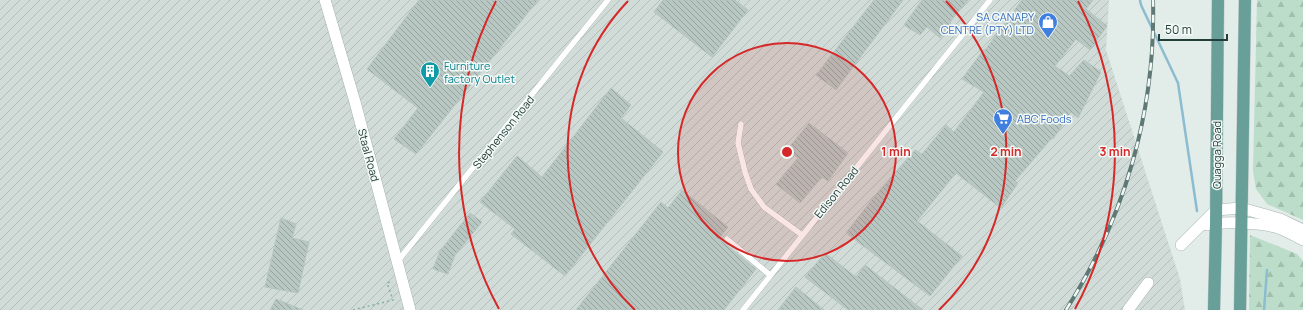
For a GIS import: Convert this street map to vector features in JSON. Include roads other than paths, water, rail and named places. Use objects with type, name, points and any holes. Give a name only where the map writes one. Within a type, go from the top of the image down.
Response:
[{"type":"main road","name":"Quagga Road","points":[[1214,310],[1218,0]]},
{"type":"main road","points":[[1240,310],[1245,0]]},
{"type":"street","name":"Staal Road","points":[[325,0],[355,102],[410,310]]},
{"type":"street","points":[[1181,245],[1199,228],[1206,218],[1216,210],[1241,208],[1280,219],[1303,230]]},
{"type":"street","points":[[1199,228],[1216,223],[1241,223],[1274,227],[1303,240]]},
{"type":"street","points":[[1128,310],[1148,283]]},
{"type":"lane","name":"Stephenson Road","points":[[397,263],[608,0]]},
{"type":"lane","name":"Edison Road","points":[[743,310],[990,0]]},
{"type":"lane","points":[[741,124],[738,143],[750,189],[764,207],[802,235]]},
{"type":"lane","points":[[727,239],[770,275]]},
{"type":"waterway","points":[[1140,0],[1178,83],[1197,211]]},
{"type":"waterway","points":[[1264,310],[1267,270]]},
{"type":"railway","points":[[1066,310],[1087,274],[1105,238],[1133,161],[1149,82],[1153,41],[1153,0]]},
{"type":"place","name":"SA CANAPY CENTRE (PTY) LTD","points":[[1048,39]]},
{"type":"place","name":"Furniture factory Outlet","points":[[430,88]]},
{"type":"place","name":"ABC Foods","points":[[1003,135]]}]
